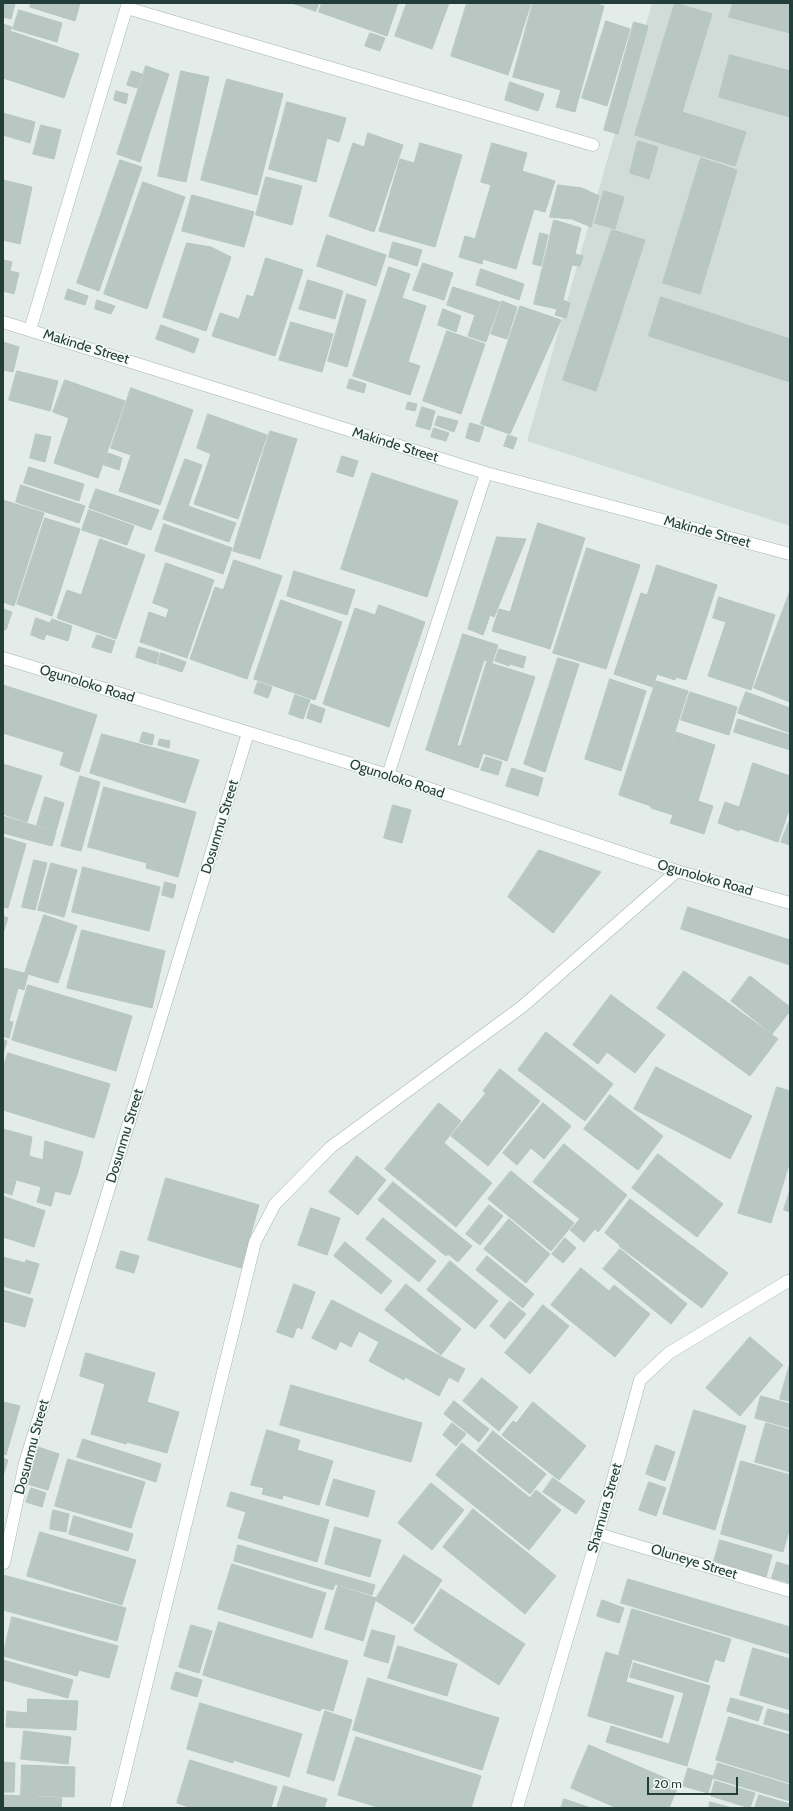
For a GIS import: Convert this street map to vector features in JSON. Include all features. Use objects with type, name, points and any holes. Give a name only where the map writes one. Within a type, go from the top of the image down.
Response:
[{"type":"street","points":[[30,330],[127,5],[593,145]]},
{"type":"street","name":"Makinde Street","points":[[3,322],[486,473],[790,554]]},
{"type":"street","points":[[388,775],[486,473]]},
{"type":"street","name":"Ogunoloko Road","points":[[3,658],[388,775],[677,870],[790,902]]},
{"type":"street","name":"Dosunmu Street","points":[[4,1563],[24,1463],[248,733]]},
{"type":"street","points":[[116,1808],[255,1242],[275,1204],[331,1147],[523,1006],[677,870]]},
{"type":"street","name":"Shamura Street","points":[[517,1808],[598,1534],[640,1380],[670,1353],[790,1281]]},
{"type":"street","name":"Oluneye Street","points":[[598,1534],[790,1591]]},
{"type":"shaded area","points":[[652,3],[790,3],[790,526],[527,441]]},
{"type":"building","points":[[3,3],[15,3],[11,19],[3,17]]},
{"type":"building","points":[[31,3],[80,3],[75,21],[30,7]]},
{"type":"building","points":[[292,3],[319,3],[316,11]]},
{"type":"building","points":[[322,3],[398,3],[387,36],[319,12]]},
{"type":"building","points":[[407,3],[449,3],[432,49],[395,36]]},
{"type":"building","points":[[467,3],[531,3],[508,75],[451,56]]},
{"type":"building","points":[[533,3],[594,3],[604,6],[575,112],[556,107],[561,90],[513,77]]},
{"type":"building","points":[[675,3],[712,14],[682,112],[746,132],[735,166],[635,135]]},
{"type":"building","points":[[733,3],[790,3],[790,33],[729,17]]},
{"type":"building","points":[[19,10],[62,23],[57,42],[13,29]]},
{"type":"building","points":[[606,21],[630,29],[607,106],[582,98]]},
{"type":"building","points":[[634,22],[648,26],[618,134],[604,130]]},
{"type":"building","points":[[3,24],[12,27],[10,31],[79,54],[64,98],[3,78]]},
{"type":"building","points":[[370,33],[385,38],[380,51],[365,46]]},
{"type":"building","points":[[730,55],[790,71],[790,117],[719,97]]},
{"type":"building","points":[[146,66],[169,74],[140,162],[117,154]]},
{"type":"building","points":[[132,71],[142,74],[137,88],[127,85]]},
{"type":"building","points":[[181,71],[209,77],[186,182],[158,176]]},
{"type":"building","points":[[227,79],[283,94],[257,195],[201,180]]},
{"type":"building","points":[[510,82],[544,94],[538,111],[505,100]]},
{"type":"building","points":[[116,91],[128,94],[126,104],[114,100]]},
{"type":"building","points":[[287,102],[346,118],[339,142],[327,138],[316,182],[269,169]]},
{"type":"building","points":[[3,113],[35,122],[30,143],[3,135]]},
{"type":"building","points":[[41,125],[61,130],[54,159],[33,154]]},
{"type":"building","points":[[368,133],[403,145],[374,232],[329,216],[353,143],[364,147]]},
{"type":"building","points":[[638,141],[658,147],[649,179],[630,173]]},
{"type":"building","points":[[420,143],[462,155],[435,247],[379,231],[400,159],[414,163]]},
{"type":"building","points":[[492,143],[527,153],[522,171],[555,181],[545,212],[534,209],[516,269],[483,259],[482,264],[459,257],[465,236],[475,239],[491,185],[481,182]]},
{"type":"building","points":[[701,158],[737,170],[700,294],[663,283]]},
{"type":"building","points":[[120,160],[142,167],[99,291],[77,283]]},
{"type":"building","points":[[266,177],[302,186],[292,225],[256,215]]},
{"type":"building","points":[[3,180],[32,187],[20,244],[3,240]]},
{"type":"building","points":[[143,182],[185,197],[147,309],[104,294]]},
{"type":"building","points":[[558,185],[582,188],[599,196],[591,227],[572,219],[550,217]]},
{"type":"building","points":[[604,191],[624,197],[615,229],[595,223]]},
{"type":"building","points":[[192,195],[254,212],[244,247],[182,231]]},
{"type":"building","points":[[554,220],[581,228],[575,254],[583,256],[580,266],[572,265],[563,300],[570,303],[566,318],[555,315],[557,309],[534,304]]},
{"type":"building","points":[[612,230],[645,240],[596,391],[563,380]]},
{"type":"building","points":[[540,233],[548,235],[541,266],[533,264]]},
{"type":"building","points":[[327,235],[386,255],[376,286],[317,266]]},
{"type":"building","points":[[393,242],[422,250],[417,266],[389,257]]},
{"type":"building","points":[[187,243],[211,247],[231,257],[206,331],[163,317]]},
{"type":"building","points":[[266,258],[303,270],[275,356],[212,336],[220,313],[239,319],[247,295],[253,297]]},
{"type":"building","points":[[3,260],[12,262],[10,271],[19,273],[14,294],[3,291]]},
{"type":"building","points":[[423,263],[453,273],[444,300],[413,290]]},
{"type":"building","points":[[389,267],[410,274],[402,298],[426,306],[408,362],[420,366],[410,395],[353,376]]},
{"type":"building","points":[[481,269],[524,284],[519,300],[476,285]]},
{"type":"building","points":[[308,280],[343,291],[335,319],[299,309]]},
{"type":"building","points":[[453,287],[500,302],[486,342],[468,336],[475,315],[447,305]]},
{"type":"building","points":[[68,289],[88,296],[85,305],[65,299]]},
{"type":"building","points":[[347,294],[366,300],[347,367],[328,361]]},
{"type":"building","points":[[661,297],[790,339],[790,382],[649,336]]},
{"type":"building","points":[[97,300],[115,306],[111,314],[95,309]]},
{"type":"building","points":[[502,301],[517,307],[507,339],[491,334]]},
{"type":"building","points":[[520,306],[561,320],[510,434],[481,424]]},
{"type":"building","points":[[443,309],[461,316],[456,332],[438,325]]},
{"type":"building","points":[[291,322],[333,334],[322,372],[279,360]]},
{"type":"building","points":[[161,325],[199,339],[194,353],[156,339]]},
{"type":"building","points":[[447,331],[485,344],[461,414],[423,401]]},
{"type":"building","points":[[3,342],[19,347],[13,372],[3,370]]},
{"type":"building","points":[[17,371],[58,381],[50,411],[9,400]]},
{"type":"building","points":[[350,379],[366,384],[364,393],[347,388]]},
{"type":"building","points":[[65,380],[125,401],[98,478],[54,463],[69,418],[53,412]]},
{"type":"building","points":[[131,388],[193,410],[160,505],[119,491],[131,455],[111,448]]},
{"type":"building","points":[[408,402],[417,404],[415,411],[406,409]]},
{"type":"building","points":[[422,407],[435,411],[430,430],[416,426]]},
{"type":"building","points":[[208,414],[267,435],[238,519],[194,504],[211,454],[197,448]]},
{"type":"building","points":[[438,416],[458,421],[454,432],[435,425]]},
{"type":"building","points":[[470,423],[484,427],[479,442],[466,438]]},
{"type":"building","points":[[434,428],[449,433],[446,441],[431,437]]},
{"type":"building","points":[[270,431],[297,439],[260,559],[233,551]]},
{"type":"building","points":[[36,434],[51,437],[45,462],[30,458]]},
{"type":"building","points":[[508,435],[517,438],[513,449],[504,446]]},
{"type":"building","points":[[108,453],[122,458],[119,470],[104,465]]},
{"type":"building","points":[[342,456],[358,461],[353,477],[337,472]]},
{"type":"building","points":[[185,459],[202,465],[188,506],[236,523],[229,542],[163,519]]},
{"type":"building","points":[[29,467],[84,484],[79,501],[24,483]]},
{"type":"building","points":[[372,473],[458,501],[427,597],[341,569]]},
{"type":"building","points":[[21,485],[85,506],[79,523],[16,502]]},
{"type":"building","points":[[96,489],[159,510],[151,530],[89,508]]},
{"type":"building","points":[[3,500],[44,513],[14,606],[3,602]]},
{"type":"building","points":[[89,510],[134,526],[127,545],[82,530]]},
{"type":"building","points":[[45,518],[80,529],[52,616],[17,604]]},
{"type":"building","points":[[538,523],[585,538],[550,649],[492,631],[499,609],[510,612]]},
{"type":"building","points":[[164,524],[232,548],[223,574],[155,551]]},
{"type":"building","points":[[497,537],[526,539],[494,617],[490,615],[483,635],[468,629]]},
{"type":"building","points":[[100,539],[145,555],[116,639],[57,618],[67,590],[81,595]]},
{"type":"building","points":[[587,548],[640,565],[606,669],[553,653]]},
{"type":"building","points":[[234,560],[282,576],[247,679],[190,659],[215,587],[223,590]]},
{"type":"building","points":[[166,563],[214,580],[187,658],[140,642],[149,612],[166,618],[169,609],[153,603]]},
{"type":"building","points":[[657,565],[717,585],[686,680],[676,677],[675,680],[657,674],[653,687],[614,674],[641,593],[647,595]]},
{"type":"building","points":[[294,571],[355,590],[347,615],[287,596]]},
{"type":"building","points":[[790,591],[790,702],[754,688]]},
{"type":"building","points":[[719,597],[775,615],[751,690],[708,676],[726,622],[713,618]]},
{"type":"building","points":[[281,600],[342,622],[315,700],[254,679]]},
{"type":"building","points":[[379,605],[425,622],[389,727],[323,704],[355,608],[375,615]]},
{"type":"building","points":[[3,609],[12,612],[6,630],[3,629]]},
{"type":"building","points":[[36,618],[50,623],[44,640],[31,635]]},
{"type":"building","points":[[52,619],[72,626],[68,641],[46,634]]},
{"type":"building","points":[[463,634],[498,645],[492,663],[484,660],[457,745],[483,753],[478,768],[426,750]]},
{"type":"building","points":[[97,635],[115,641],[111,653],[92,647]]},
{"type":"building","points":[[139,647],[159,653],[156,664],[136,657]]},
{"type":"building","points":[[499,649],[526,657],[523,668],[510,664],[509,666],[495,661]]},
{"type":"building","points":[[161,653],[186,662],[182,672],[158,664]]},
{"type":"building","points":[[558,658],[579,664],[545,772],[524,764]]},
{"type":"building","points":[[487,662],[535,677],[507,761],[461,746]]},
{"type":"building","points":[[610,679],[646,691],[621,771],[585,759]]},
{"type":"building","points":[[656,681],[688,691],[651,806],[619,795]]},
{"type":"building","points":[[258,682],[272,687],[268,698],[254,693]]},
{"type":"building","points":[[3,685],[97,715],[79,772],[60,765],[64,752],[3,733]]},
{"type":"building","points":[[690,692],[737,707],[729,735],[681,720]]},
{"type":"building","points":[[746,692],[790,708],[790,733],[738,713]]},
{"type":"building","points":[[295,695],[310,700],[303,719],[289,714]]},
{"type":"building","points":[[311,704],[325,709],[321,723],[307,718]]},
{"type":"building","points":[[738,719],[790,735],[790,750],[734,732]]},
{"type":"building","points":[[143,732],[154,735],[152,745],[140,742]]},
{"type":"building","points":[[676,732],[715,745],[698,801],[713,806],[704,834],[670,823],[673,815],[651,808]]},
{"type":"building","points":[[102,734],[199,760],[185,803],[90,773]]},
{"type":"building","points":[[160,739],[170,741],[169,748],[158,745]]},
{"type":"building","points":[[486,757],[502,762],[498,775],[481,770]]},
{"type":"building","points":[[753,763],[790,776],[790,807],[778,842],[740,829],[739,831],[718,823],[725,802],[739,807]]},
{"type":"building","points":[[3,764],[42,776],[27,822],[3,814]]},
{"type":"building","points":[[512,768],[543,778],[538,796],[506,786]]},
{"type":"building","points":[[80,776],[100,782],[81,851],[61,846]]},
{"type":"building","points":[[104,787],[196,812],[178,877],[146,868],[147,863],[88,847]]},
{"type":"building","points":[[45,797],[64,803],[56,831],[37,825]]},
{"type":"building","points":[[393,805],[411,810],[402,843],[384,838]]},
{"type":"building","points":[[3,816],[56,832],[52,846],[3,833]]},
{"type":"building","points":[[790,819],[790,845],[781,842]]},
{"type":"building","points":[[3,837],[26,844],[8,908],[3,907]]},
{"type":"building","points":[[539,850],[601,872],[553,933],[508,897]]},
{"type":"building","points":[[34,860],[47,863],[35,910],[22,907]]},
{"type":"building","points":[[51,863],[77,870],[64,917],[38,910]]},
{"type":"building","points":[[83,867],[160,887],[149,931],[72,912]]},
{"type":"building","points":[[165,882],[176,885],[173,898],[162,895]]},
{"type":"building","points":[[688,907],[790,940],[790,965],[681,929]]},
{"type":"building","points":[[44,915],[77,926],[58,983],[25,973]]},
{"type":"building","points":[[3,916],[8,918],[3,933]]},
{"type":"building","points":[[82,930],[165,951],[152,1008],[67,988]]},
{"type":"building","points":[[4,968],[28,974],[24,990],[18,988],[9,1021],[13,1022],[9,1038],[3,1036]]},
{"type":"building","points":[[684,971],[778,1039],[750,1076],[657,1008]]},
{"type":"building","points":[[750,976],[790,1007],[790,1011],[772,1034],[731,1001]]},
{"type":"building","points":[[28,985],[132,1016],[116,1071],[12,1040]]},
{"type":"building","points":[[611,995],[665,1035],[635,1073],[607,1052],[598,1064],[573,1045]]},
{"type":"building","points":[[546,1032],[613,1084],[585,1121],[518,1070]]},
{"type":"building","points":[[3,1040],[7,1041],[3,1054]]},
{"type":"building","points":[[8,1053],[110,1084],[94,1138],[3,1110],[3,1069]]},
{"type":"building","points":[[656,1067],[752,1116],[730,1159],[634,1109]]},
{"type":"building","points":[[500,1069],[540,1101],[488,1166],[451,1136],[486,1093],[483,1091]]},
{"type":"building","points":[[777,1087],[790,1091],[790,1161],[771,1223],[738,1213]]},
{"type":"building","points":[[610,1095],[663,1136],[638,1170],[584,1129]]},
{"type":"building","points":[[439,1103],[461,1121],[444,1143],[492,1183],[456,1227],[385,1169]]},
{"type":"building","points":[[543,1103],[571,1126],[544,1159],[531,1148],[517,1165],[503,1153]]},
{"type":"building","points":[[3,1129],[32,1137],[29,1156],[43,1160],[45,1141],[83,1152],[70,1195],[55,1191],[51,1206],[37,1202],[41,1187],[3,1176]]},
{"type":"building","points":[[564,1144],[627,1195],[598,1232],[595,1229],[584,1242],[570,1230],[580,1219],[533,1182]]},
{"type":"building","points":[[658,1154],[723,1204],[697,1237],[632,1188]]},
{"type":"building","points":[[357,1156],[386,1180],[358,1215],[329,1192]]},
{"type":"building","points":[[511,1171],[574,1223],[551,1251],[488,1199]]},
{"type":"building","points":[[3,1177],[16,1181],[12,1195],[3,1192]]},
{"type":"building","points":[[166,1178],[259,1205],[241,1268],[148,1240]]},
{"type":"building","points":[[393,1182],[472,1246],[458,1262],[448,1254],[446,1256],[378,1200]]},
{"type":"building","points":[[790,1190],[790,1212],[784,1210]]},
{"type":"building","points":[[3,1196],[45,1211],[34,1247],[3,1237]]},
{"type":"building","points":[[630,1199],[728,1273],[702,1308],[619,1246],[620,1245],[605,1233]]},
{"type":"building","points":[[489,1205],[503,1216],[480,1245],[466,1234]]},
{"type":"building","points":[[311,1208],[340,1218],[327,1255],[298,1245]]},
{"type":"building","points":[[383,1218],[436,1261],[419,1282],[366,1239]]},
{"type":"building","points":[[509,1219],[550,1254],[526,1283],[484,1249]]},
{"type":"building","points":[[565,1238],[576,1248],[563,1263],[552,1254]]},
{"type":"building","points":[[345,1242],[392,1281],[381,1294],[334,1256]]},
{"type":"building","points":[[620,1249],[687,1304],[671,1324],[603,1269]]},
{"type":"building","points":[[121,1251],[139,1256],[134,1273],[116,1268]]},
{"type":"building","points":[[487,1256],[534,1294],[523,1308],[476,1270]]},
{"type":"building","points":[[3,1257],[25,1263],[26,1260],[39,1264],[30,1294],[3,1286]]},
{"type":"building","points":[[450,1261],[498,1301],[475,1329],[427,1290]]},
{"type":"building","points":[[581,1268],[609,1291],[614,1285],[650,1314],[615,1357],[551,1305]]},
{"type":"building","points":[[294,1284],[315,1292],[302,1329],[297,1327],[293,1338],[277,1332]]},
{"type":"building","points":[[406,1284],[461,1329],[441,1355],[385,1310]]},
{"type":"building","points":[[3,1290],[33,1299],[25,1327],[3,1321]]},
{"type":"building","points":[[332,1300],[465,1369],[458,1382],[449,1377],[439,1396],[405,1377],[404,1380],[369,1361],[379,1342],[359,1331],[351,1347],[340,1341],[336,1350],[312,1338]]},
{"type":"building","points":[[510,1301],[526,1314],[505,1339],[490,1326]]},
{"type":"building","points":[[543,1305],[569,1326],[530,1374],[505,1353]]},
{"type":"building","points":[[750,1337],[783,1365],[740,1416],[706,1388]]},
{"type":"building","points":[[86,1353],[155,1373],[147,1402],[179,1412],[167,1453],[127,1442],[126,1444],[91,1434],[105,1384],[80,1376]]},
{"type":"building","points":[[790,1363],[790,1401],[780,1399]]},
{"type":"building","points":[[482,1378],[518,1407],[499,1431],[463,1401]]},
{"type":"building","points":[[291,1385],[422,1423],[411,1462],[280,1425]]},
{"type":"building","points":[[761,1396],[790,1404],[790,1428],[755,1418]]},
{"type":"building","points":[[454,1401],[489,1429],[479,1442],[444,1414]]},
{"type":"building","points":[[3,1402],[20,1406],[6,1455],[3,1454]]},
{"type":"building","points":[[533,1402],[586,1446],[559,1480],[502,1435],[513,1421],[516,1423]]},
{"type":"building","points":[[694,1410],[746,1426],[715,1530],[663,1514]]},
{"type":"building","points":[[452,1423],[466,1434],[456,1446],[443,1435]]},
{"type":"building","points":[[766,1423],[790,1430],[790,1472],[755,1462]]},
{"type":"building","points":[[267,1430],[300,1440],[297,1450],[333,1461],[319,1505],[283,1495],[282,1499],[262,1494],[264,1488],[251,1485]]},
{"type":"building","points":[[493,1431],[546,1474],[530,1494],[477,1451]]},
{"type":"building","points":[[83,1439],[161,1464],[156,1482],[77,1457]]},
{"type":"building","points":[[462,1443],[530,1498],[536,1490],[561,1510],[529,1550],[436,1475]]},
{"type":"building","points":[[656,1445],[675,1452],[665,1481],[646,1474]]},
{"type":"building","points":[[38,1447],[59,1454],[48,1490],[27,1484]]},
{"type":"building","points":[[3,1458],[8,1460],[4,1473],[3,1473]]},
{"type":"building","points":[[68,1459],[145,1482],[131,1528],[55,1506]]},
{"type":"building","points":[[741,1461],[790,1475],[790,1527],[783,1552],[721,1534]]},
{"type":"building","points":[[553,1478],[585,1501],[576,1514],[543,1492]]},
{"type":"building","points":[[334,1479],[375,1491],[368,1517],[326,1505]]},
{"type":"building","points":[[649,1482],[666,1488],[656,1516],[639,1510]]},
{"type":"building","points":[[431,1483],[464,1510],[432,1550],[398,1523]]},
{"type":"building","points":[[31,1488],[46,1493],[42,1507],[26,1502]]},
{"type":"building","points":[[231,1492],[329,1520],[317,1562],[238,1538],[246,1512],[227,1506]]},
{"type":"building","points":[[473,1509],[556,1576],[525,1614],[443,1547]]},
{"type":"building","points":[[53,1510],[69,1514],[66,1532],[50,1529]]},
{"type":"building","points":[[74,1516],[133,1534],[128,1551],[69,1534]]},
{"type":"building","points":[[335,1527],[381,1540],[370,1577],[325,1564]]},
{"type":"building","points":[[40,1532],[136,1560],[122,1605],[27,1576]]},
{"type":"building","points":[[720,1540],[772,1555],[766,1577],[714,1561]]},
{"type":"building","points":[[238,1545],[375,1585],[372,1595],[335,1584],[333,1590],[234,1561]]},
{"type":"building","points":[[404,1555],[442,1580],[413,1624],[375,1600]]},
{"type":"building","points":[[777,1562],[790,1566],[790,1583],[772,1578]]},
{"type":"building","points":[[232,1564],[326,1593],[312,1638],[218,1609]]},
{"type":"building","points":[[3,1575],[126,1608],[117,1641],[3,1610]]},
{"type":"building","points":[[628,1579],[790,1627],[790,1654],[621,1603]]},
{"type":"building","points":[[338,1586],[376,1598],[363,1641],[325,1629]]},
{"type":"building","points":[[441,1589],[525,1644],[499,1685],[414,1630]]},
{"type":"building","points":[[602,1600],[624,1608],[619,1623],[597,1616]]},
{"type":"building","points":[[632,1609],[731,1639],[724,1662],[715,1659],[708,1682],[619,1655]]},
{"type":"building","points":[[12,1617],[118,1646],[109,1678],[79,1670],[77,1676],[3,1656]]},
{"type":"building","points":[[219,1622],[348,1661],[333,1711],[322,1708],[320,1711],[203,1675]]},
{"type":"building","points":[[191,1625],[212,1631],[199,1673],[179,1667]]},
{"type":"building","points":[[372,1630],[395,1636],[388,1663],[364,1656]]},
{"type":"building","points":[[398,1646],[457,1664],[447,1696],[388,1678]]},
{"type":"building","points":[[753,1648],[790,1659],[790,1710],[740,1695]]},
{"type":"building","points":[[606,1652],[632,1660],[626,1682],[674,1696],[662,1738],[588,1716]]},
{"type":"building","points":[[3,1660],[73,1680],[68,1698],[3,1680]]},
{"type":"building","points":[[634,1663],[710,1686],[687,1766],[606,1742],[611,1726],[669,1744],[684,1693],[630,1677]]},
{"type":"building","points":[[176,1672],[202,1680],[197,1697],[171,1689]]},
{"type":"building","points":[[368,1678],[499,1718],[482,1770],[353,1730]]},
{"type":"building","points":[[731,1698],[763,1707],[758,1721],[727,1711]]},
{"type":"building","points":[[28,1699],[78,1701],[76,1730],[6,1727],[7,1711],[27,1713]]},
{"type":"building","points":[[200,1703],[302,1734],[289,1777],[233,1760],[233,1763],[187,1749]]},
{"type":"building","points":[[768,1709],[790,1715],[790,1731],[764,1724]]},
{"type":"building","points":[[325,1711],[352,1720],[334,1781],[307,1773]]},
{"type":"building","points":[[729,1717],[790,1735],[790,1783],[716,1760]]},
{"type":"building","points":[[24,1731],[71,1737],[68,1764],[21,1759]]},
{"type":"building","points":[[356,1737],[481,1776],[471,1808],[381,1808],[338,1795]]},
{"type":"building","points":[[589,1745],[679,1784],[669,1808],[617,1808],[571,1788]]},
{"type":"building","points":[[190,1760],[277,1787],[271,1808],[192,1808],[177,1803]]},
{"type":"building","points":[[3,1762],[15,1763],[14,1792],[3,1792]]},
{"type":"building","points":[[718,1763],[790,1785],[790,1801],[713,1778]]},
{"type":"building","points":[[22,1765],[75,1767],[74,1797],[21,1795]]},
{"type":"building","points":[[688,1768],[713,1776],[708,1793],[683,1786]]},
{"type":"building","points":[[715,1781],[755,1793],[750,1808],[711,1796]]},
{"type":"building","points":[[284,1786],[327,1799],[324,1808],[277,1808]]},
{"type":"building","points":[[3,1795],[62,1798],[61,1808],[3,1808]]},
{"type":"building","points":[[759,1795],[790,1804],[790,1808],[755,1808]]},
{"type":"building","points":[[564,1799],[591,1808],[561,1808]]},
{"type":"building","points":[[710,1802],[732,1808],[709,1808]]}]
